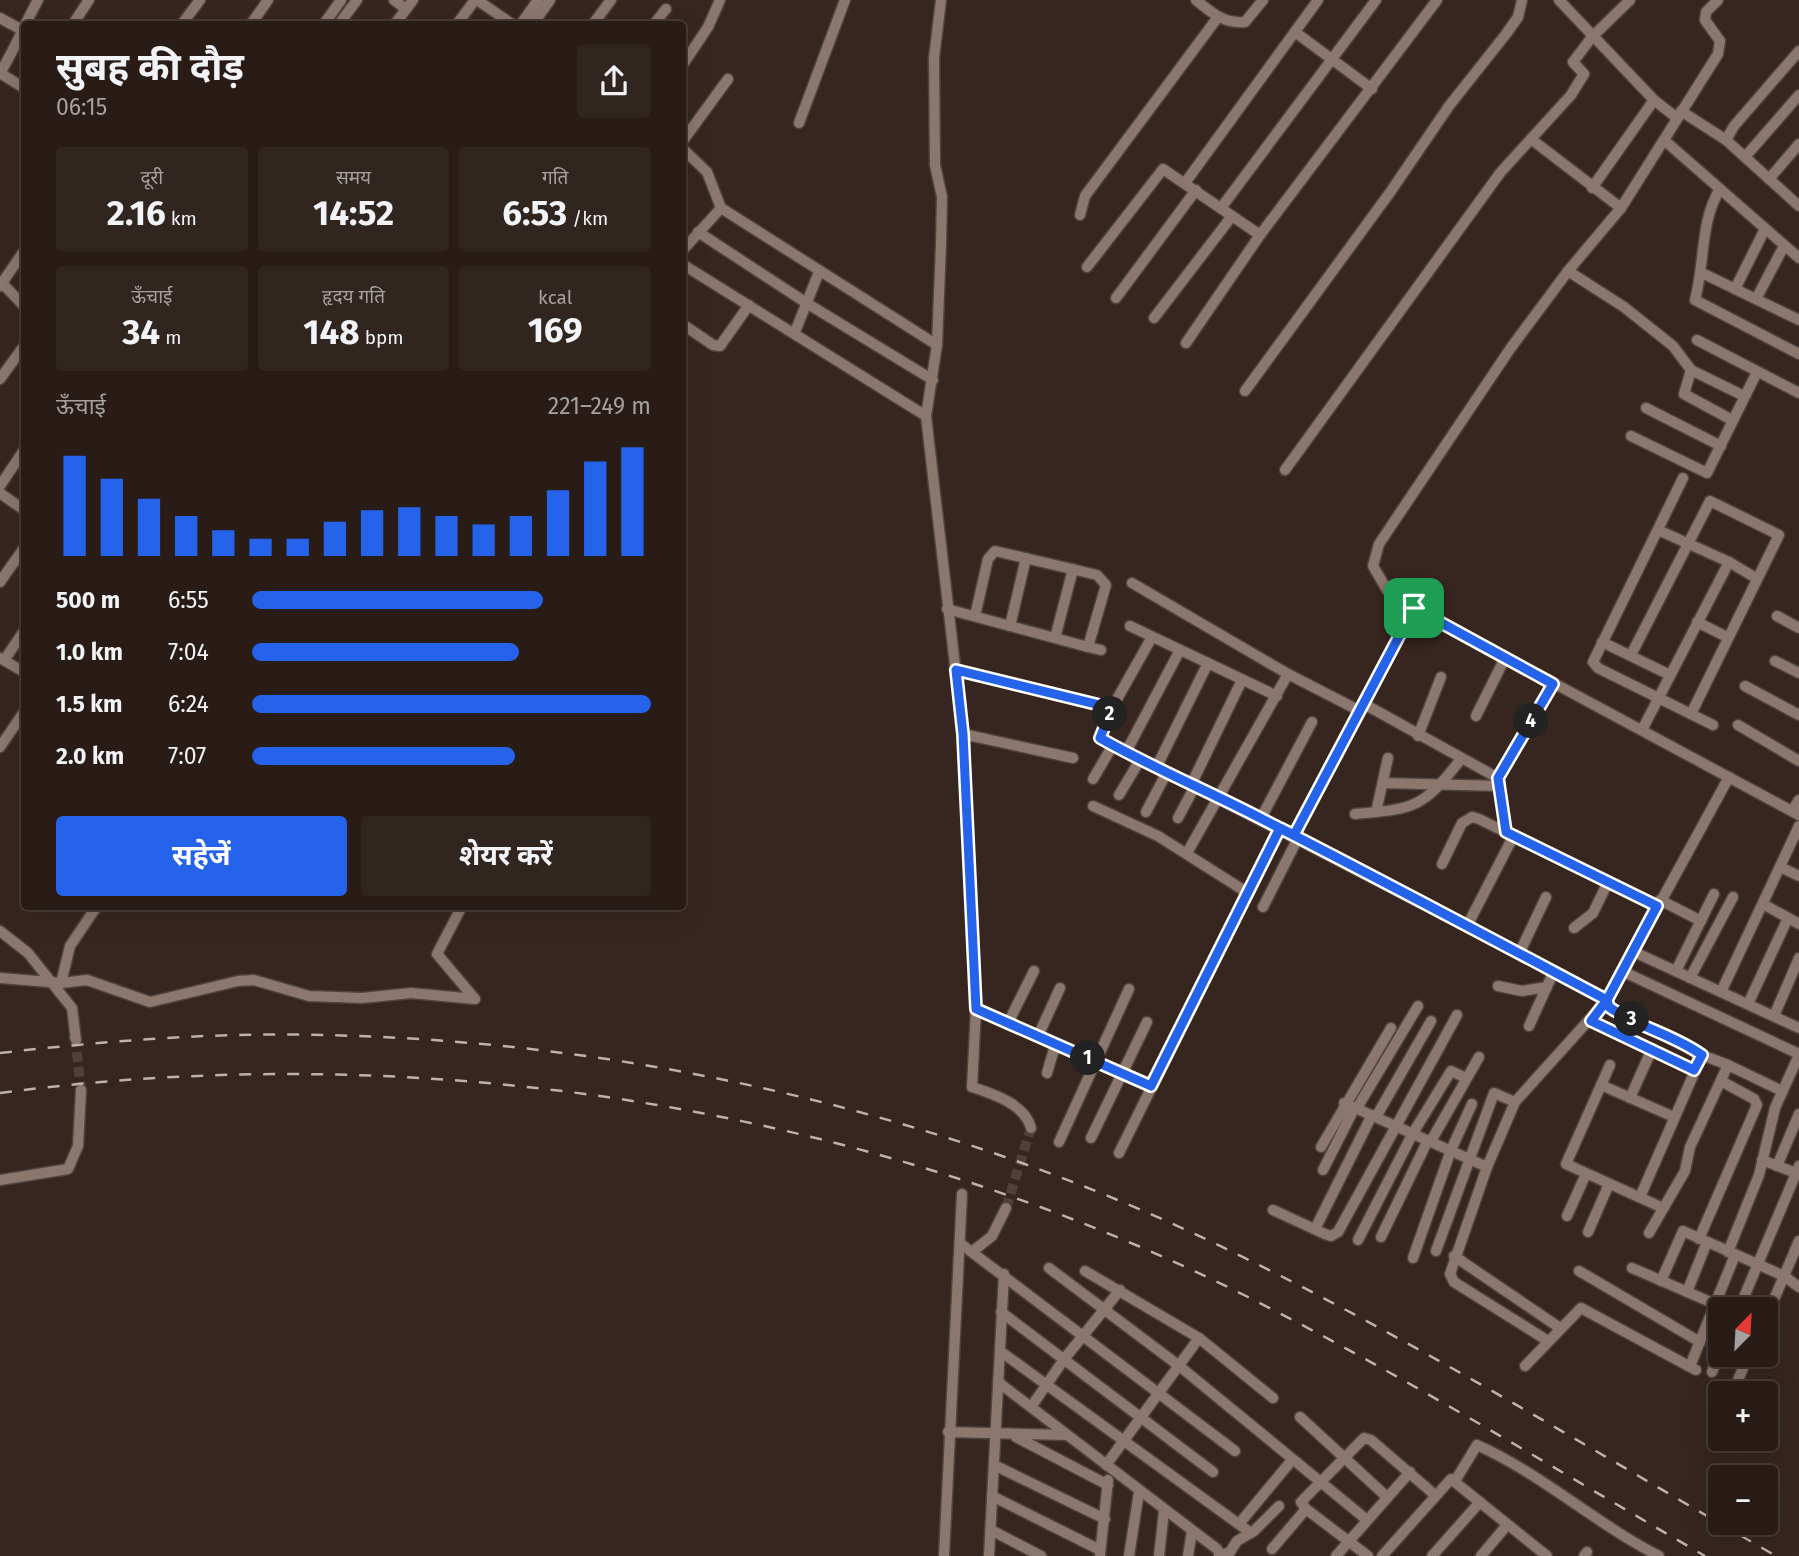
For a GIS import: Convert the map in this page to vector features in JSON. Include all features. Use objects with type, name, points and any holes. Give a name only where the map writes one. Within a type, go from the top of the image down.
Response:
[{"type":"street","points":[[28,21],[38,0]]},
{"type":"street","points":[[75,21],[89,0]]},
{"type":"street","points":[[184,21],[200,0]]},
{"type":"street","points":[[253,21],[268,0]]},
{"type":"street","points":[[326,21],[341,0]]},
{"type":"street","points":[[341,21],[357,0]]},
{"type":"street","points":[[394,0],[410,4],[397,21]]},
{"type":"street","points":[[459,21],[476,0],[508,21]]},
{"type":"street","points":[[523,21],[538,0]]},
{"type":"street","points":[[535,21],[551,0]]},
{"type":"street","points":[[595,21],[611,0]]},
{"type":"street","points":[[686,60],[708,27],[720,0]]},
{"type":"street","points":[[799,123],[845,0]]},
{"type":"street","points":[[941,0],[934,58],[935,164],[942,197],[937,345],[926,416],[963,734],[976,1009],[972,1087],[1003,1098],[1022,1113],[1031,1128]]},
{"type":"street","points":[[1196,0],[1218,17],[1232,23],[1245,22],[1264,0]]},
{"type":"street","points":[[1185,183],[1318,0]]},
{"type":"street","points":[[1221,208],[1376,0]]},
{"type":"street","points":[[1186,343],[1260,235],[1437,0]]},
{"type":"street","points":[[1245,391],[1391,191],[1449,106],[1506,34],[1518,17],[1522,0]]},
{"type":"street","points":[[1559,0],[1654,100],[1726,140],[1798,202]]},
{"type":"street","points":[[1285,470],[1500,173],[1584,74],[1573,62],[1592,37],[1630,0]]},
{"type":"street","points":[[1718,0],[1706,12],[1705,20],[1721,47],[1621,208],[1568,271],[1510,349],[1379,544],[1373,566],[1387,590],[1414,608],[1505,658],[1796,813],[1799,800]]},
{"type":"street","points":[[656,21],[666,9]]},
{"type":"street","points":[[1080,215],[1085,197],[1218,17]]},
{"type":"street","points":[[0,18],[21,30]]},
{"type":"street","points":[[1295,32],[1372,89]]},
{"type":"street","points":[[21,36],[0,73],[21,86]]},
{"type":"street","points":[[1726,140],[1734,126],[1799,51]]},
{"type":"street","points":[[686,137],[728,79]]},
{"type":"street","points":[[1745,158],[1799,94]]},
{"type":"street","points":[[1592,188],[1654,100]]},
{"type":"street","points":[[1531,139],[1621,208]]},
{"type":"street","points":[[1664,139],[1799,258]]},
{"type":"street","points":[[1769,179],[1799,144]]},
{"type":"street","points":[[686,152],[707,172],[721,208],[937,345]]},
{"type":"street","points":[[1087,267],[1163,169],[1260,235]]},
{"type":"street","points":[[1720,189],[1708,209],[1702,273],[1695,300],[1799,354]]},
{"type":"street","points":[[1116,298],[1196,190]]},
{"type":"street","points":[[686,246],[721,208]]},
{"type":"street","points":[[1154,318],[1233,216]]},
{"type":"street","points":[[1735,289],[1765,229]]},
{"type":"street","points":[[698,232],[808,304],[933,380]]},
{"type":"street","points":[[1756,299],[1784,246]]},
{"type":"street","points":[[21,255],[1,285],[21,303]]},
{"type":"street","points":[[686,266],[926,416]]},
{"type":"street","points":[[1568,271],[1624,307],[1673,346],[1691,370],[1744,396]]},
{"type":"street","points":[[794,332],[808,304],[819,272]]},
{"type":"street","points":[[1702,273],[1799,320]]},
{"type":"street","points":[[686,327],[713,345],[720,346],[749,305]]},
{"type":"street","points":[[1697,340],[1799,393]]},
{"type":"street","points":[[0,379],[21,350]]},
{"type":"street","points":[[1691,370],[1684,394],[1732,420]]},
{"type":"street","points":[[1631,436],[1707,474],[1757,372]]},
{"type":"street","points":[[1646,408],[1721,446]]},
{"type":"street","points":[[0,486],[21,454]]},
{"type":"street","points":[[1683,478],[1593,662],[1598,668],[1713,725]]},
{"type":"street","points":[[0,493],[21,507]]},
{"type":"street","points":[[1631,655],[1686,543],[1710,501],[1779,534],[1691,714]]},
{"type":"street","points":[[1658,530],[1729,562],[1756,578]]},
{"type":"street","points":[[975,617],[991,554],[995,551],[1097,575],[1106,585],[1088,647]]},
{"type":"street","points":[[0,582],[21,552]]},
{"type":"street","points":[[1010,626],[1026,558]]},
{"type":"street","points":[[1642,730],[1729,562]]},
{"type":"street","points":[[1055,638],[1073,569]]},
{"type":"street","points":[[1132,583],[1289,674],[1362,707],[1499,782]]},
{"type":"street","points":[[1263,907],[1414,608]]},
{"type":"street","points":[[947,609],[1101,650]]},
{"type":"street","points":[[1777,617],[1798,626]]},
{"type":"street","points":[[1698,622],[1727,637]]},
{"type":"street","points":[[1130,626],[1277,696]]},
{"type":"street","points":[[21,635],[2,659],[21,670]]},
{"type":"street","points":[[1152,637],[1112,708],[1100,738],[1166,774],[1261,818],[1554,971],[1607,1000],[1609,1007],[1615,1012],[1654,1028],[1702,1055],[1782,1091]]},
{"type":"street","points":[[1602,642],[1670,675]]},
{"type":"street","points":[[1126,752],[1181,650]]},
{"type":"street","points":[[1476,716],[1505,658]]},
{"type":"street","points":[[1775,661],[1799,673]]},
{"type":"street","points":[[1156,768],[1208,663]]},
{"type":"street","points":[[956,670],[1112,708]]},
{"type":"street","points":[[1187,853],[1289,674]]},
{"type":"street","points":[[1418,736],[1441,677]]},
{"type":"street","points":[[1178,818],[1242,680]]},
{"type":"street","points":[[1467,926],[1510,834],[1499,782],[1553,684]]},
{"type":"street","points":[[1745,686],[1799,715]]},
{"type":"street","points":[[0,747],[21,716]]},
{"type":"street","points":[[1261,818],[1312,722]]},
{"type":"street","points":[[1738,725],[1799,761]]},
{"type":"street","points":[[963,734],[1073,758]]},
{"type":"street","points":[[1093,779],[1113,746]]},
{"type":"street","points":[[1376,812],[1388,758]]},
{"type":"street","points":[[1355,814],[1411,808],[1441,786],[1461,759]]},
{"type":"street","points":[[1119,795],[1140,760]]},
{"type":"street","points":[[1146,812],[1166,774]]},
{"type":"street","points":[[1548,1341],[1454,1282],[1450,1274],[1454,1256],[1515,1102],[1591,1021],[1607,1000],[1729,777]]},
{"type":"street","points":[[1382,783],[1441,786],[1499,782]]},
{"type":"street","points":[[1093,806],[1187,853],[1248,893]]},
{"type":"street","points":[[1442,864],[1465,820],[1479,819],[1608,882],[1701,921]]},
{"type":"street","points":[[1721,992],[1799,826]]},
{"type":"street","points":[[1119,1153],[1280,828]]},
{"type":"street","points":[[1780,867],[1799,876]]},
{"type":"street","points":[[1574,928],[1593,913],[1608,882]]},
{"type":"street","points":[[1676,971],[1714,894]]},
{"type":"street","points":[[1519,954],[1546,897]]},
{"type":"street","points":[[1690,978],[1733,897]]},
{"type":"street","points":[[1763,904],[1799,925]]},
{"type":"street","points":[[61,983],[70,946],[94,910]]},
{"type":"street","points":[[0,978],[61,983],[97,982],[150,1002],[254,980],[309,996],[362,998],[421,993],[475,999],[437,954],[460,910]]},
{"type":"street","points":[[1748,1004],[1788,918]]},
{"type":"street","points":[[0,931],[28,953],[48,982],[72,1008],[76,1040],[75,1037]]},
{"type":"street","points":[[1632,951],[1799,1028]]},
{"type":"street","points":[[1774,1016],[1799,958]]},
{"type":"street","points":[[1009,1021],[1034,971]]},
{"type":"street","points":[[1529,1026],[1554,971]]},
{"type":"street","points":[[1622,971],[1798,1060],[1782,1091],[1766,1136],[1762,1160],[1717,1297]]},
{"type":"street","points":[[1498,986],[1522,991],[1547,987]]},
{"type":"street","points":[[1039,1034],[1060,988]]},
{"type":"street","points":[[1059,1142],[1129,989]]},
{"type":"street","points":[[1323,1170],[1356,1108],[1418,1006]]},
{"type":"street","points":[[976,1009],[1039,1034],[1055,1046],[1095,1060],[1151,1086]]},
{"type":"street","points":[[1273,1210],[1331,1236],[1338,1232],[1394,1125],[1457,1015]]},
{"type":"street","points":[[1315,1229],[1374,1116],[1431,1021]]},
{"type":"street","points":[[1591,1021],[1694,1070]]},
{"type":"street","points":[[1091,1138],[1147,1022]]},
{"type":"street","points":[[1321,1147],[1344,1103],[1391,1028]]},
{"type":"street","points":[[1047,1073],[1055,1046]]},
{"type":"street","points":[[1630,1098],[1652,1049]]},
{"type":"street","points":[[1640,1197],[1702,1055]]},
{"type":"street","points":[[1381,1237],[1430,1141],[1479,1057]]},
{"type":"street","points":[[1610,1065],[1566,1161],[1568,1166],[1663,1208]]},
{"type":"street","points":[[1649,1233],[1685,1171],[1690,1147],[1728,1065]]},
{"type":"street","points":[[1358,1240],[1413,1133],[1451,1071],[1466,1078]]},
{"type":"street","points":[[1687,1292],[1703,1241],[1757,1105],[1754,1099],[1721,1081]]},
{"type":"street","points":[[1601,1085],[1674,1117]]},
{"type":"street","points":[[0,1180],[68,1169],[78,1146],[81,1090]]},
{"type":"street","points":[[1436,1251],[1494,1093],[1515,1102]]},
{"type":"street","points":[[1344,1103],[1487,1167]]},
{"type":"street","points":[[1413,1258],[1451,1150],[1472,1104]]},
{"type":"street","points":[[1777,1166],[1799,1114]]},
{"type":"street","points":[[1744,1297],[1798,1169],[1777,1166],[1762,1160]]},
{"type":"street","points":[[1567,1216],[1586,1174]]},
{"type":"street","points":[[1588,1232],[1609,1184]]},
{"type":"street","points":[[944,1556],[948,1432],[962,1194]]},
{"type":"street","points":[[973,1251],[992,1236],[1006,1208]]},
{"type":"street","points":[[1661,1281],[1682,1231],[1784,1276],[1799,1287]]},
{"type":"street","points":[[1775,1297],[1799,1241]]},
{"type":"street","points":[[961,1244],[1235,1451]]},
{"type":"street","points":[[1454,1256],[1560,1328]]},
{"type":"street","points":[[1049,1268],[1102,1311],[1178,1365],[1367,1520]]},
{"type":"street","points":[[1632,1268],[1708,1301]]},
{"type":"street","points":[[1085,1270],[1199,1338],[1273,1398]]},
{"type":"street","points":[[1579,1271],[1700,1342]]},
{"type":"street","points":[[989,1556],[1004,1274]]},
{"type":"street","points":[[1031,1407],[1065,1358],[1120,1290]]},
{"type":"street","points":[[1525,1366],[1577,1310],[1586,1308],[1693,1368],[1708,1322]]},
{"type":"street","points":[[1001,1312],[1141,1415],[1213,1472]]},
{"type":"street","points":[[992,1496],[1100,1553],[1108,1467],[1122,1439],[1199,1338]]},
{"type":"street","points":[[1000,1351],[1251,1534]]},
{"type":"street","points":[[1712,1372],[1714,1367]]},
{"type":"street","points":[[1738,1380],[1744,1367]]},
{"type":"street","points":[[998,1382],[1164,1511],[1226,1554],[1237,1541],[1251,1534],[1279,1506]]},
{"type":"street","points":[[1300,1417],[1387,1497]]},
{"type":"street","points":[[948,1432],[1067,1435]]},
{"type":"street","points":[[1012,1435],[1108,1485]]},
{"type":"street","points":[[1368,1556],[1306,1509],[1301,1502],[1364,1438],[1369,1438],[1436,1494]]},
{"type":"street","points":[[1455,1481],[1478,1445],[1506,1458],[1603,1523],[1659,1556]]},
{"type":"street","points":[[1239,1524],[1292,1460]]},
{"type":"street","points":[[994,1465],[1105,1519]]},
{"type":"street","points":[[1336,1556],[1410,1472]]},
{"type":"street","points":[[1382,1556],[1448,1480],[1455,1481],[1534,1552],[1547,1556]]},
{"type":"street","points":[[1129,1556],[1139,1492]]},
{"type":"street","points":[[1432,1556],[1480,1502]]},
{"type":"street","points":[[1272,1549],[1306,1509]]},
{"type":"street","points":[[1159,1556],[1164,1511]]},
{"type":"street","points":[[1481,1556],[1507,1525]]},
{"type":"street","points":[[991,1530],[1041,1556]]},
{"type":"street","points":[[1188,1556],[1192,1531]]},
{"type":"tunnel","points":[[75,1037],[81,1090]]},
{"type":"tunnel","points":[[1006,1208],[1031,1128]]},
{"type":"railway","points":[[0,1053],[201,1036],[322,1035],[437,1040],[551,1051],[665,1069],[778,1092],[890,1121],[1000,1155],[1107,1196],[1212,1242],[1427,1354],[1776,1556]]},
{"type":"railway","points":[[0,1093],[159,1078],[319,1074],[479,1082],[638,1102],[795,1133],[950,1176],[1100,1230],[1246,1296],[1420,1390],[1705,1556]]},
{"type":"route","points":[[1414,608],[1294,835],[1280,828],[1151,1086],[1095,1060],[1055,1046],[1039,1034],[976,1009],[963,734],[956,670],[1112,708],[1100,738],[1166,774],[1261,818],[1280,828],[1382,882],[1554,971],[1607,1000],[1609,1007],[1615,1012],[1654,1028],[1702,1055],[1694,1070],[1591,1021],[1607,1000],[1657,906],[1506,832],[1498,778],[1553,684],[1414,608]]}]
